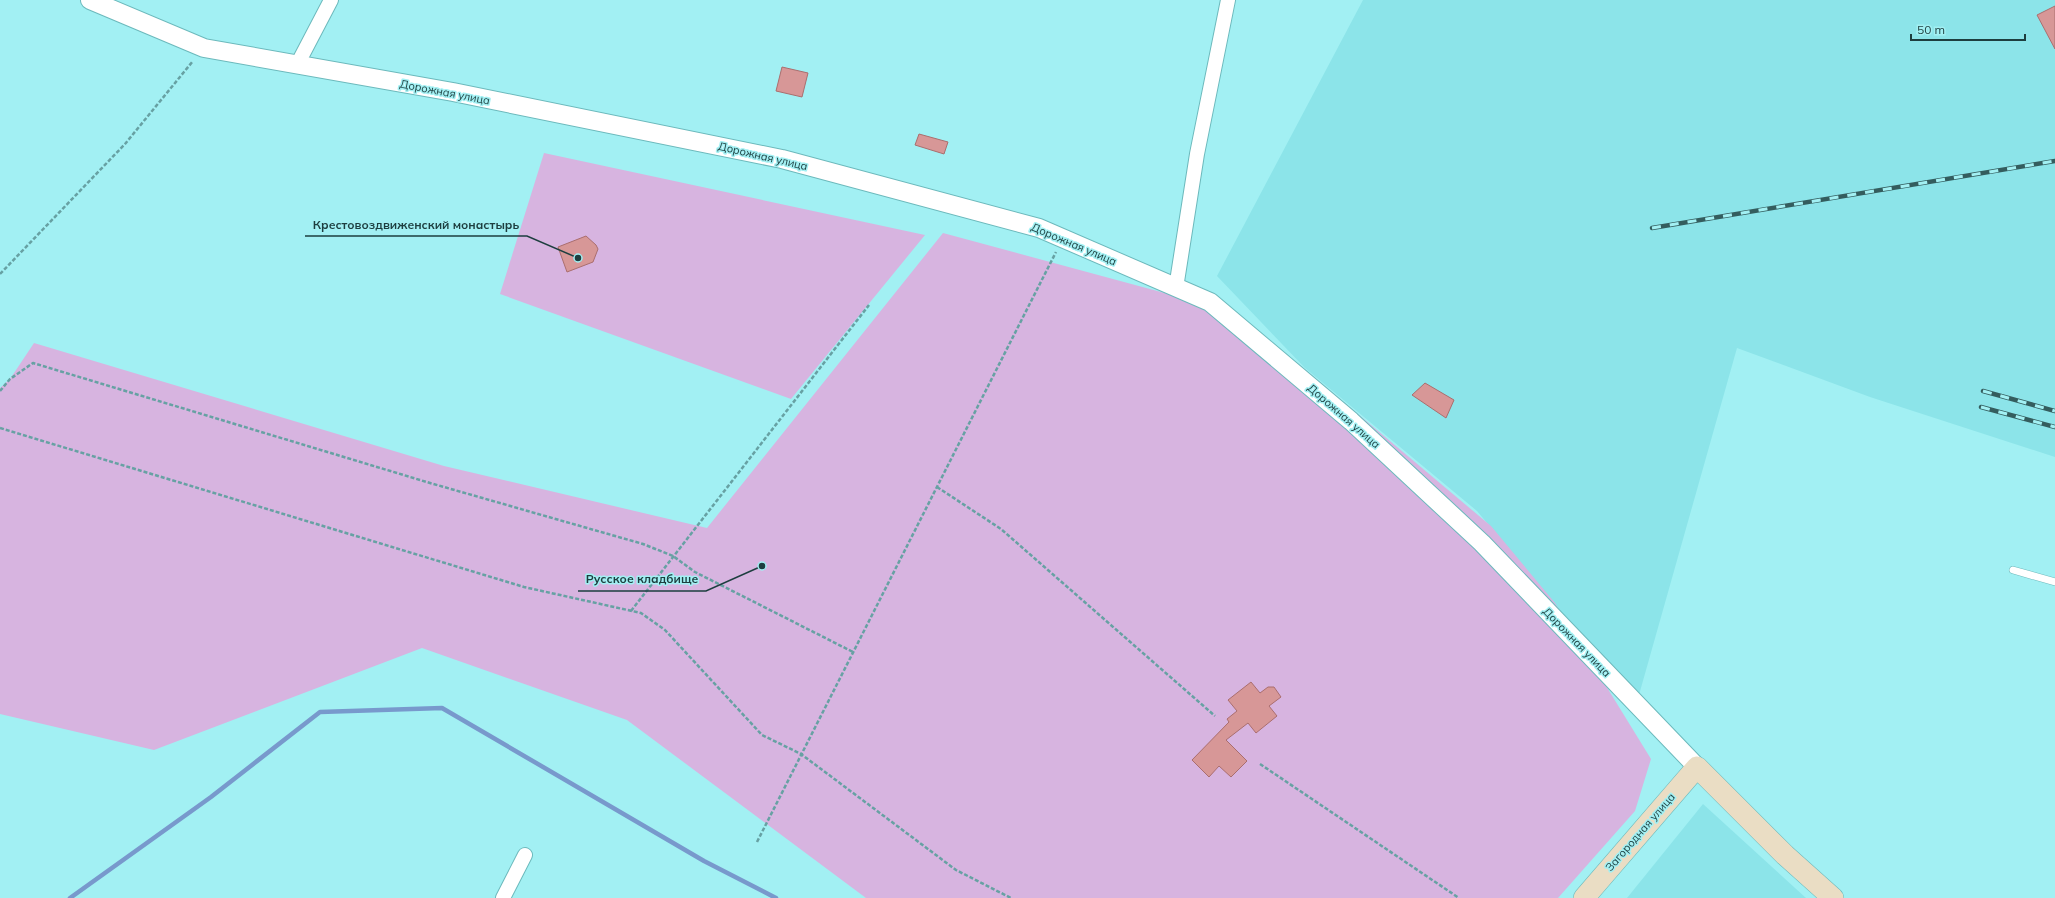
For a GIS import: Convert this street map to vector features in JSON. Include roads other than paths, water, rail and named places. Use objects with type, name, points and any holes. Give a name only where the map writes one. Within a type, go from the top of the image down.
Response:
[{"type":"main road","name":"Загородная улица","points":[[1584,898],[1697,766]]},
{"type":"main road","points":[[1697,766],[1785,855],[1833,898]]},
{"type":"street","name":"Дорожная улица","points":[[90,0],[204,48],[453,92],[782,159],[1039,228],[1210,302],[1351,421],[1482,543],[1697,766]]},
{"type":"street","points":[[297,65],[331,0]]},
{"type":"street","points":[[1176,288],[1197,154],[1228,0]]},
{"type":"street","points":[[503,898],[525,855]]},
{"type":"lane","points":[[2013,570],[2055,582]]},
{"type":"waterway","points":[[70,898],[211,797],[320,712],[442,708],[704,861],[776,898]]},
{"type":"railway","points":[[1652,228],[2055,161]]},
{"type":"railway","points":[[1983,391],[2055,411]]},
{"type":"railway","points":[[1981,407],[2055,427]]},
{"type":"place","name":"Крестовоздвиженский монастырь","points":[[578,258]]},
{"type":"place","name":"Русское кладбище","points":[[762,566]]}]
